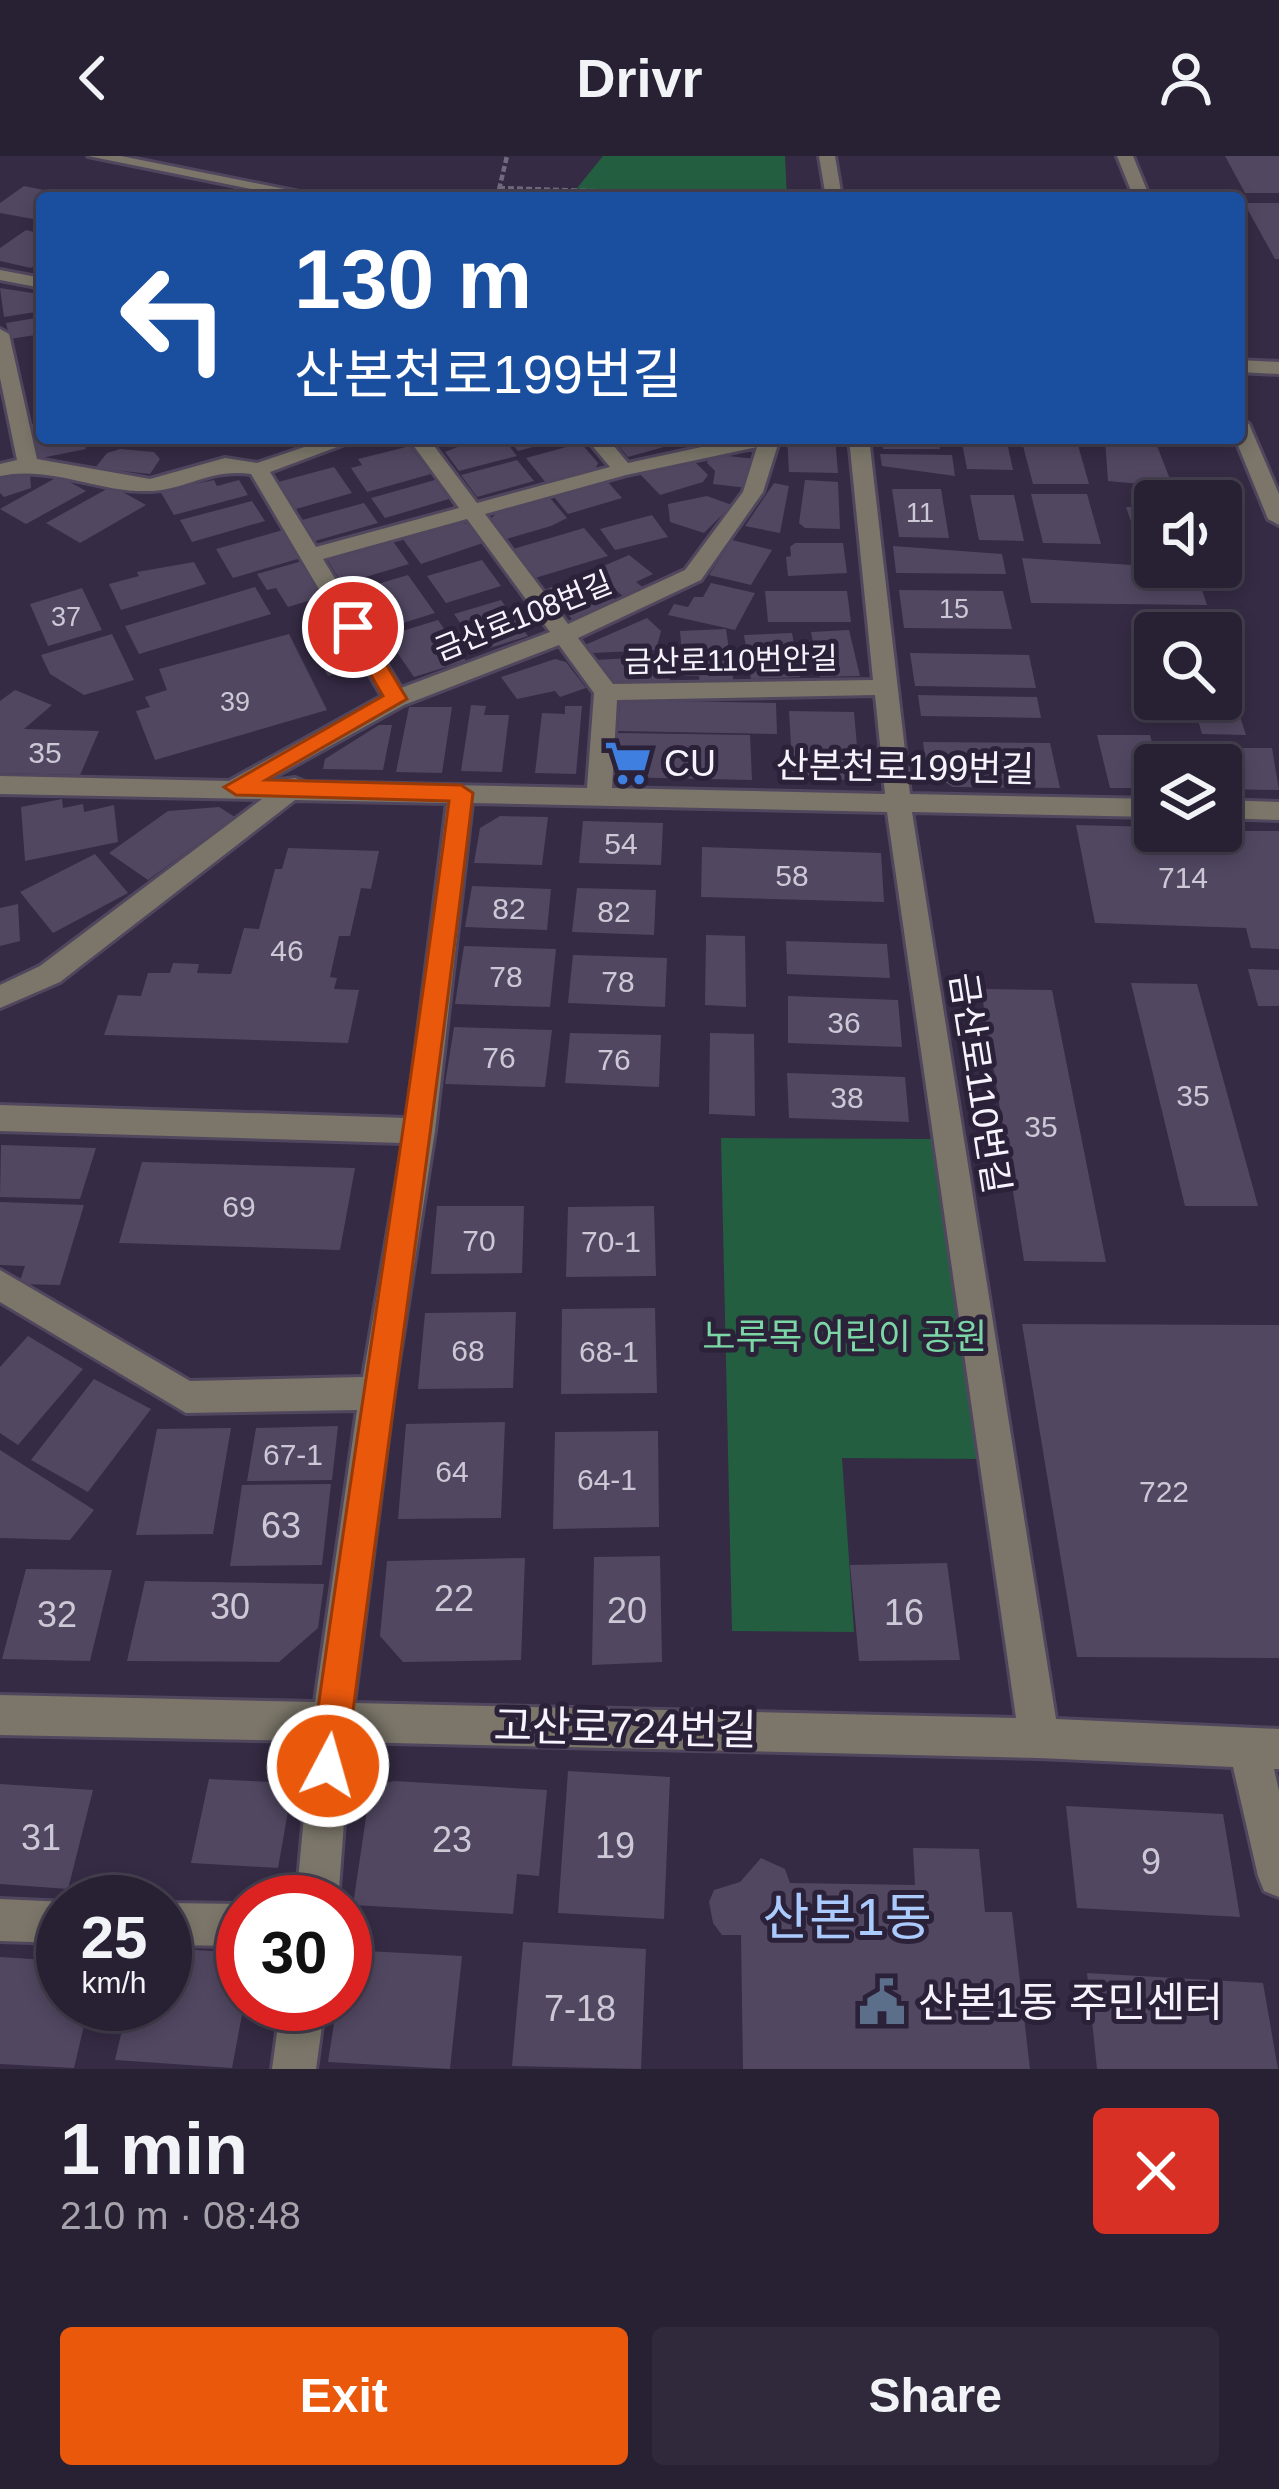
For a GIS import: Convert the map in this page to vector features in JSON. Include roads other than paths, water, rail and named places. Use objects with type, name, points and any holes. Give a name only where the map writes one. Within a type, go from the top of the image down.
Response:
[{"type":"street","points":[[827,156],[833,192]]},
{"type":"street","points":[[1125,156],[1140,192]]},
{"type":"street","points":[[106,157],[290,192]]},
{"type":"street","points":[[0,274],[36,282]]},
{"type":"street","points":[[0,334],[9,420],[28,464]]},
{"type":"street","points":[[1245,366],[1279,368]]},
{"type":"street","points":[[1245,438],[1279,519]]},
{"type":"street","points":[[0,470],[28,464],[150,485],[225,464],[258,469],[333,444]]},
{"type":"street","name":"금산로110번안길","points":[[423,444],[605,692],[886,687]]},
{"type":"street","points":[[601,444],[623,470]]},
{"type":"street","name":"금산로108번길","points":[[311,555],[623,470],[742,444]]},
{"type":"street","name":"금산로108번길","points":[[236,787],[396,699],[562,636],[693,575],[753,492],[768,444]]},
{"type":"street","name":"금산로110번길","points":[[860,444],[898,802],[1039,1738]]},
{"type":"street","points":[[258,469],[396,699]]},
{"type":"street","points":[[599,797],[605,692]]},
{"type":"street","name":"산본천로199번길","points":[[0,785],[1134,808]]},
{"type":"street","points":[[0,997],[50,974],[295,788]]},
{"type":"street","points":[[319,1875],[332,1721],[377,1393],[420,1131],[461,793]]},
{"type":"street","points":[[1242,810],[1279,811]]},
{"type":"street","points":[[0,1118],[420,1131]]},
{"type":"street","points":[[0,1285],[186,1397],[377,1393]]},
{"type":"street","name":"고산로724번길","points":[[0,1715],[1039,1738],[1264,1749],[1279,1876]]},
{"type":"street","points":[[0,1920],[36,1921]]},
{"type":"street","points":[[294,2069],[299,2031]]},
{"type":"place","name":"CU","points":[[628,763]]},
{"type":"place","name":"산본1동 주민센터","points":[[882,2002]]},
{"type":"district","name":"산본1동","points":[[847,1917]]},
{"type":"park label","name":"노루목 어린이 공원","points":[[845,1336]]}]
